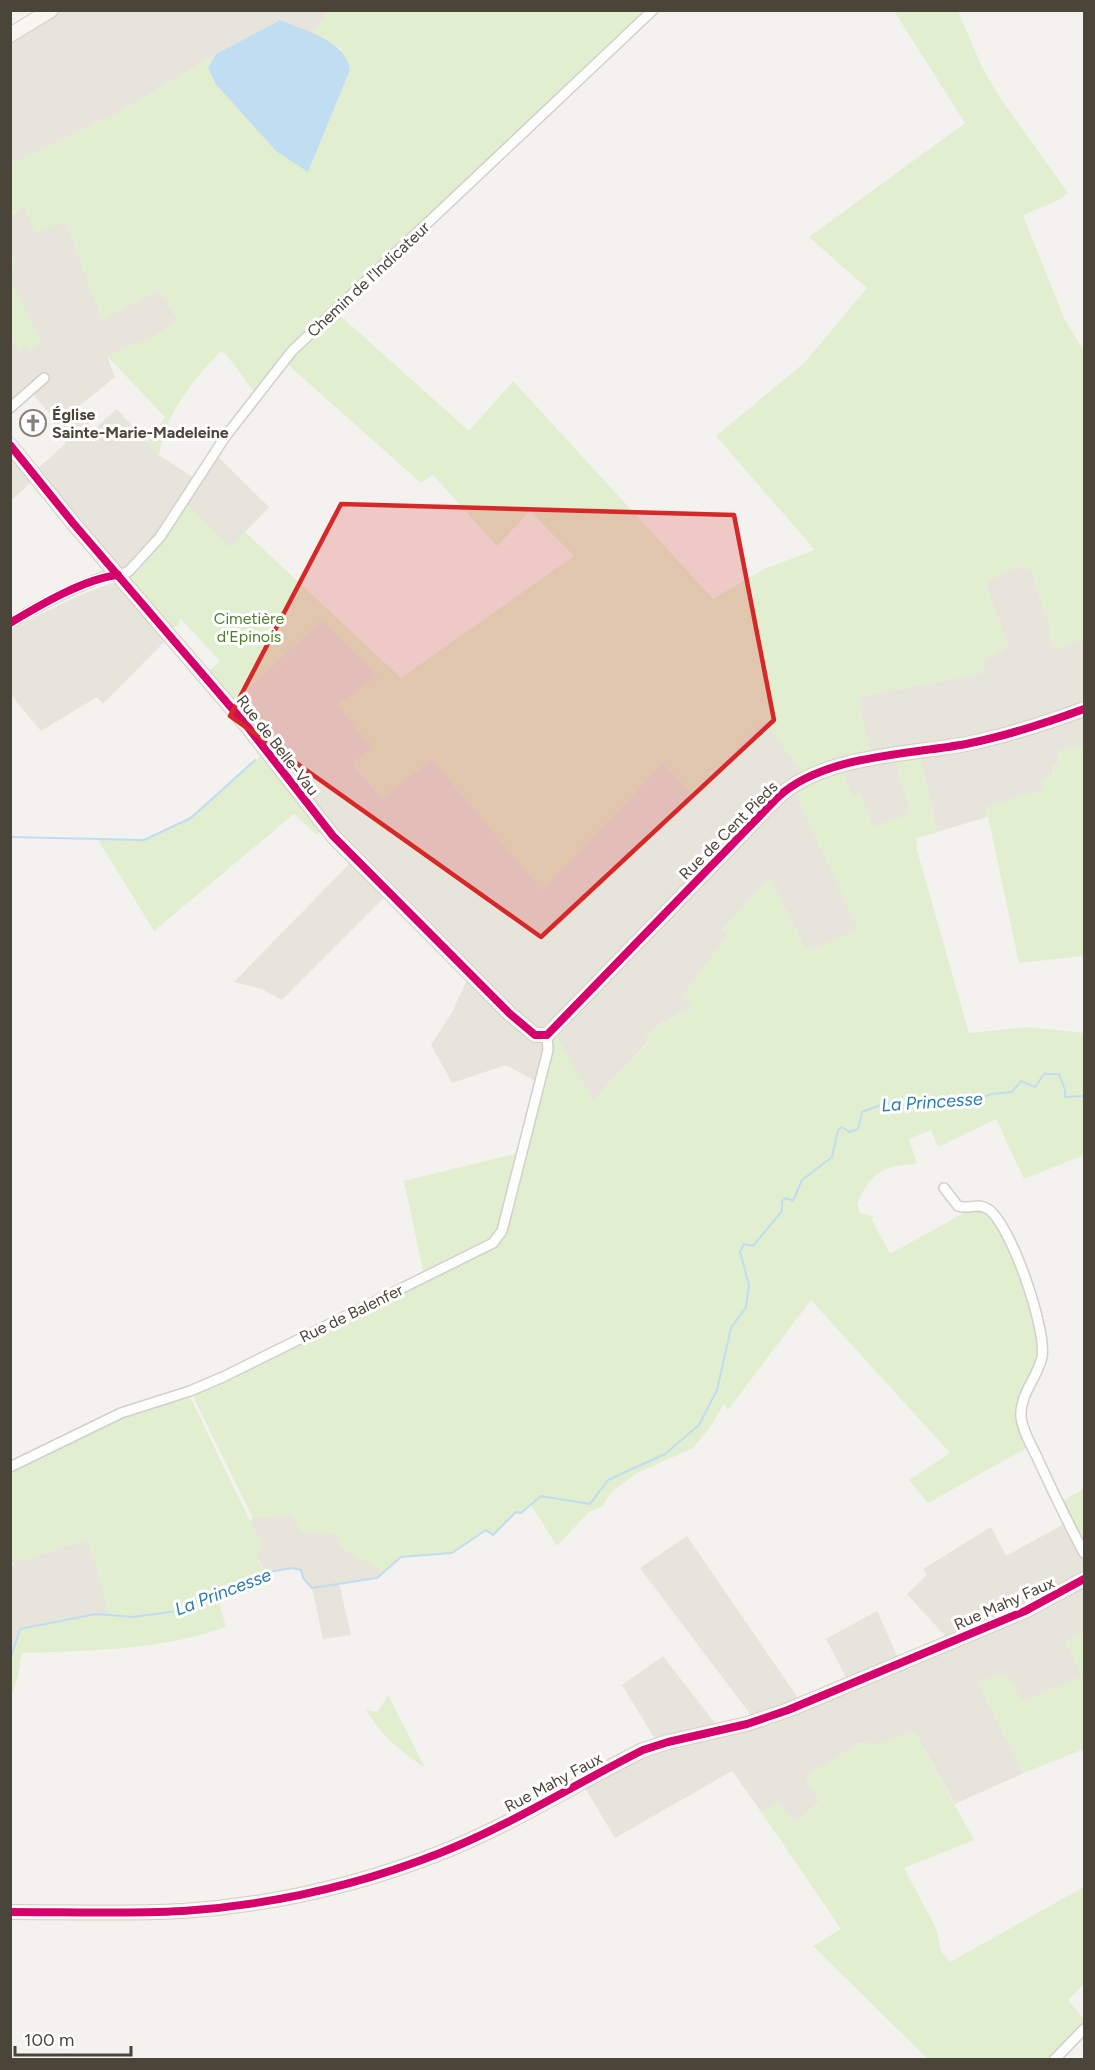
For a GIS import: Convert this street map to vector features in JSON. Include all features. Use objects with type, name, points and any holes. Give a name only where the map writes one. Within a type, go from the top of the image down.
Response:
[{"type":"street","points":[[10,35],[51,10]]},
{"type":"street","name":"Chemin de l'Indicateur","points":[[118,575],[129,571],[160,537],[219,446],[292,351],[653,10]]},
{"type":"street","points":[[10,408],[44,378]]},
{"type":"street","name":"Rue de Belle-Vau","points":[[10,445],[247,726],[333,836],[509,1013],[535,1035],[547,1035]]},
{"type":"street","points":[[10,623],[64,594],[107,576],[118,575]]},
{"type":"street","name":"Rue de Cent Pieds","points":[[547,1035],[791,786],[819,773],[847,765],[967,744],[1016,732],[1084,709]]},
{"type":"street","name":"Rue de Balenfer","points":[[10,1467],[121,1413],[190,1391],[223,1377],[493,1243],[502,1231],[548,1050],[547,1035]]},
{"type":"street","points":[[944,1188],[958,1206],[979,1205],[996,1216],[1008,1236],[1021,1269],[1038,1319],[1043,1349],[1039,1368],[1023,1401],[1023,1425],[1052,1491],[1084,1553]]},
{"type":"street","name":"Rue Mahy Faux","points":[[10,1912],[161,1912],[228,1907],[317,1891],[394,1870],[472,1839],[643,1750],[747,1724],[788,1710],[1025,1611],[1084,1579]]},
{"type":"street","points":[[1053,2060],[1084,2029]]},
{"type":"highlighted area","points":[[341,504],[734,515],[774,720],[541,937],[230,716]]},
{"type":"shaded area","points":[[61,11],[325,11],[326,16],[312,34],[280,20],[216,54],[120,112],[11,164],[11,41]]},
{"type":"shaded area","points":[[24,207],[66,222],[102,319],[159,289],[178,320],[157,335],[107,356],[115,377],[78,407],[93,430],[117,409],[159,455],[194,478],[216,455],[269,507],[231,547],[134,569],[120,569],[36,470],[66,443],[53,427],[53,418],[28,388],[11,401],[11,215]]},
{"type":"shaded area","points":[[11,453],[33,480],[11,501]]},
{"type":"shaded area","points":[[1021,566],[1035,573],[1033,578],[1050,625],[1049,636],[1055,649],[1084,638],[1084,747],[1057,750],[1059,763],[1045,789],[987,807],[987,817],[937,832],[920,756],[895,760],[911,814],[873,827],[860,794],[853,797],[794,790],[859,930],[807,951],[769,878],[723,929],[728,935],[684,994],[692,1008],[683,1015],[679,1012],[667,1023],[664,1020],[645,1037],[648,1042],[593,1101],[540,1084],[506,1065],[452,1083],[431,1045],[451,1014],[468,978],[386,896],[282,1000],[262,989],[234,982],[352,861],[232,703],[322,620],[378,675],[372,748],[353,763],[381,798],[432,759],[542,890],[663,763],[692,793],[764,721],[858,697],[982,673],[981,661],[1008,647],[985,582]]},
{"type":"shaded area","points":[[112,583],[120,585],[168,638],[103,704],[97,697],[41,731],[11,695],[10,629],[80,595]]},
{"type":"shaded area","points":[[292,1514],[301,1531],[336,1534],[343,1548],[384,1572],[377,1578],[339,1583],[351,1635],[323,1639],[312,1588],[303,1578],[301,1571],[292,1568],[269,1572],[264,1570],[257,1556],[258,1550],[263,1549],[250,1521],[253,1518]]},
{"type":"shaded area","points":[[1066,1523],[1084,1558],[1084,1633],[1066,1641],[1082,1676],[1023,1702],[978,1683],[1024,1773],[955,1804],[914,1731],[872,1746],[858,1743],[825,1766],[820,1801],[795,1824],[778,1802],[762,1813],[732,1771],[615,1838],[584,1786],[661,1749],[622,1685],[663,1656],[718,1727],[753,1718],[640,1568],[687,1536],[800,1701],[848,1681],[826,1639],[877,1611],[899,1660],[947,1638],[907,1594],[927,1575],[923,1569],[991,1527],[1006,1556]]},
{"type":"shaded area","points":[[89,1539],[109,1615],[96,1614],[20,1629],[11,1660],[11,1566],[14,1565],[15,1559],[23,1560]]},
{"type":"green space","points":[[325,11],[648,11],[255,393],[225,353],[220,352],[181,399],[167,426],[159,456],[147,443],[165,417],[107,356],[157,335],[178,320],[159,289],[102,320],[66,222],[35,233],[24,207],[11,214],[11,164],[120,112],[216,54],[208,68],[215,83],[308,172],[350,70],[340,48],[312,34],[326,16]]},
{"type":"green space","name":"Cimetière d'Epinois","points":[[894,11],[958,11],[982,67],[1000,98],[1068,193],[1023,216],[1065,320],[1084,351],[1084,638],[1055,650],[1049,636],[1050,625],[1033,578],[1034,573],[1021,566],[985,582],[1008,647],[981,661],[986,668],[982,673],[858,697],[871,755],[804,775],[764,721],[691,793],[663,763],[542,890],[432,759],[382,799],[353,762],[372,748],[337,705],[378,675],[322,621],[234,700],[209,671],[220,661],[180,618],[178,626],[170,628],[130,581],[134,572],[186,503],[230,547],[245,532],[401,678],[574,556],[530,511],[497,546],[433,475],[421,483],[285,362],[336,312],[469,431],[513,381],[713,599],[764,569],[815,550],[716,436],[804,363],[867,288],[809,237],[965,123]]},
{"type":"green space","points":[[10,249],[15,260],[11,280],[41,343],[30,350],[26,345],[19,351],[11,338]]},
{"type":"green space","points":[[1084,747],[1084,956],[1019,963],[986,807],[1044,789],[1042,779],[1054,776],[1052,765],[1059,763],[1057,750]]},
{"type":"green space","points":[[264,753],[322,829],[317,835],[294,814],[154,931],[97,838],[144,840],[180,825]]},
{"type":"green space","points":[[920,756],[937,832],[916,838],[917,850],[969,1033],[1027,1027],[1084,1033],[1084,1155],[1024,1179],[996,1119],[938,1147],[931,1130],[909,1139],[917,1164],[895,1166],[880,1172],[868,1184],[857,1203],[860,1213],[873,1216],[872,1220],[890,1254],[973,1208],[987,1210],[1008,1242],[1039,1331],[1038,1364],[1021,1402],[1030,1446],[928,1503],[909,1480],[950,1453],[811,1300],[728,1410],[724,1403],[711,1426],[693,1448],[635,1474],[610,1493],[603,1506],[589,1512],[557,1546],[531,1505],[521,1513],[515,1512],[493,1535],[486,1530],[452,1553],[401,1557],[384,1572],[342,1548],[336,1534],[301,1532],[292,1514],[253,1518],[194,1398],[194,1393],[500,1243],[554,1036],[557,1036],[593,1101],[648,1043],[645,1037],[665,1020],[668,1023],[679,1012],[683,1015],[692,1009],[684,994],[728,935],[723,928],[769,878],[807,951],[858,930],[794,790],[842,771],[853,796],[860,794],[873,827],[911,813],[894,760]]},
{"type":"green space","points":[[518,1153],[499,1229],[489,1242],[424,1275],[404,1181]]},
{"type":"green space","points":[[190,1397],[264,1550],[258,1551],[260,1563],[269,1572],[217,1595],[226,1627],[201,1635],[151,1645],[22,1653],[17,1680],[11,1696],[11,1660],[20,1629],[96,1614],[108,1615],[89,1539],[22,1560],[16,1559],[14,1564],[10,1559],[11,1469],[123,1414]]},
{"type":"green space","points":[[1083,1489],[1084,1492],[1084,1549],[1060,1503]]},
{"type":"green space","points":[[1084,1633],[1084,1749],[1024,1773],[978,1683],[1005,1672],[1023,1702],[1082,1676],[1066,1641]]},
{"type":"green space","points":[[388,1695],[425,1768],[392,1742],[378,1728],[366,1710],[378,1712]]},
{"type":"green space","points":[[914,1731],[974,1840],[904,1868],[936,1928],[941,1951],[950,1962],[1084,1887],[1084,1984],[1068,2000],[1084,2019],[1084,2025],[1049,2059],[928,2059],[813,1946],[841,1929],[762,1813],[778,1802],[795,1824],[820,1801],[804,1780],[820,1765],[825,1766],[858,1743],[860,1745],[867,1741],[872,1746]]},
{"type":"water","points":[[280,20],[333,44],[347,60],[350,70],[308,172],[276,151],[215,83],[208,68],[216,54]]},
{"type":"waterway","points":[[10,837],[144,840],[191,818],[255,760]]},
{"type":"waterway","name":"La Princesse","points":[[10,1660],[20,1629],[96,1614],[133,1617],[177,1611],[269,1572],[292,1568],[301,1570],[303,1578],[312,1588],[377,1578],[401,1557],[452,1553],[486,1530],[493,1535],[516,1512],[521,1513],[541,1496],[590,1504],[608,1480],[665,1454],[699,1425],[717,1390],[731,1328],[746,1307],[749,1285],[740,1252],[744,1244],[753,1246],[782,1211],[782,1201],[786,1198],[793,1201],[802,1180],[832,1157],[838,1130],[842,1127],[849,1132],[858,1129],[862,1112],[888,1102],[888,1107],[965,1096],[978,1100],[991,1094],[1012,1092],[1021,1081],[1035,1087],[1044,1074],[1059,1074],[1065,1097],[1084,1096]]},
{"type":"cycle path","points":[[10,445],[73,523],[247,726],[333,836],[509,1013],[535,1035],[547,1035],[778,797],[797,783],[842,765],[981,741],[1026,729],[1084,709]]},
{"type":"cycle path","points":[[10,623],[77,587],[118,575]]},
{"type":"cycle path","points":[[10,1912],[140,1912],[216,1908],[314,1892],[378,1875],[440,1853],[492,1830],[643,1750],[747,1724],[788,1710],[1025,1611],[1084,1579]]},
{"type":"place","name":"Église Sainte-Marie-Madeleine","points":[[33,423]]}]
